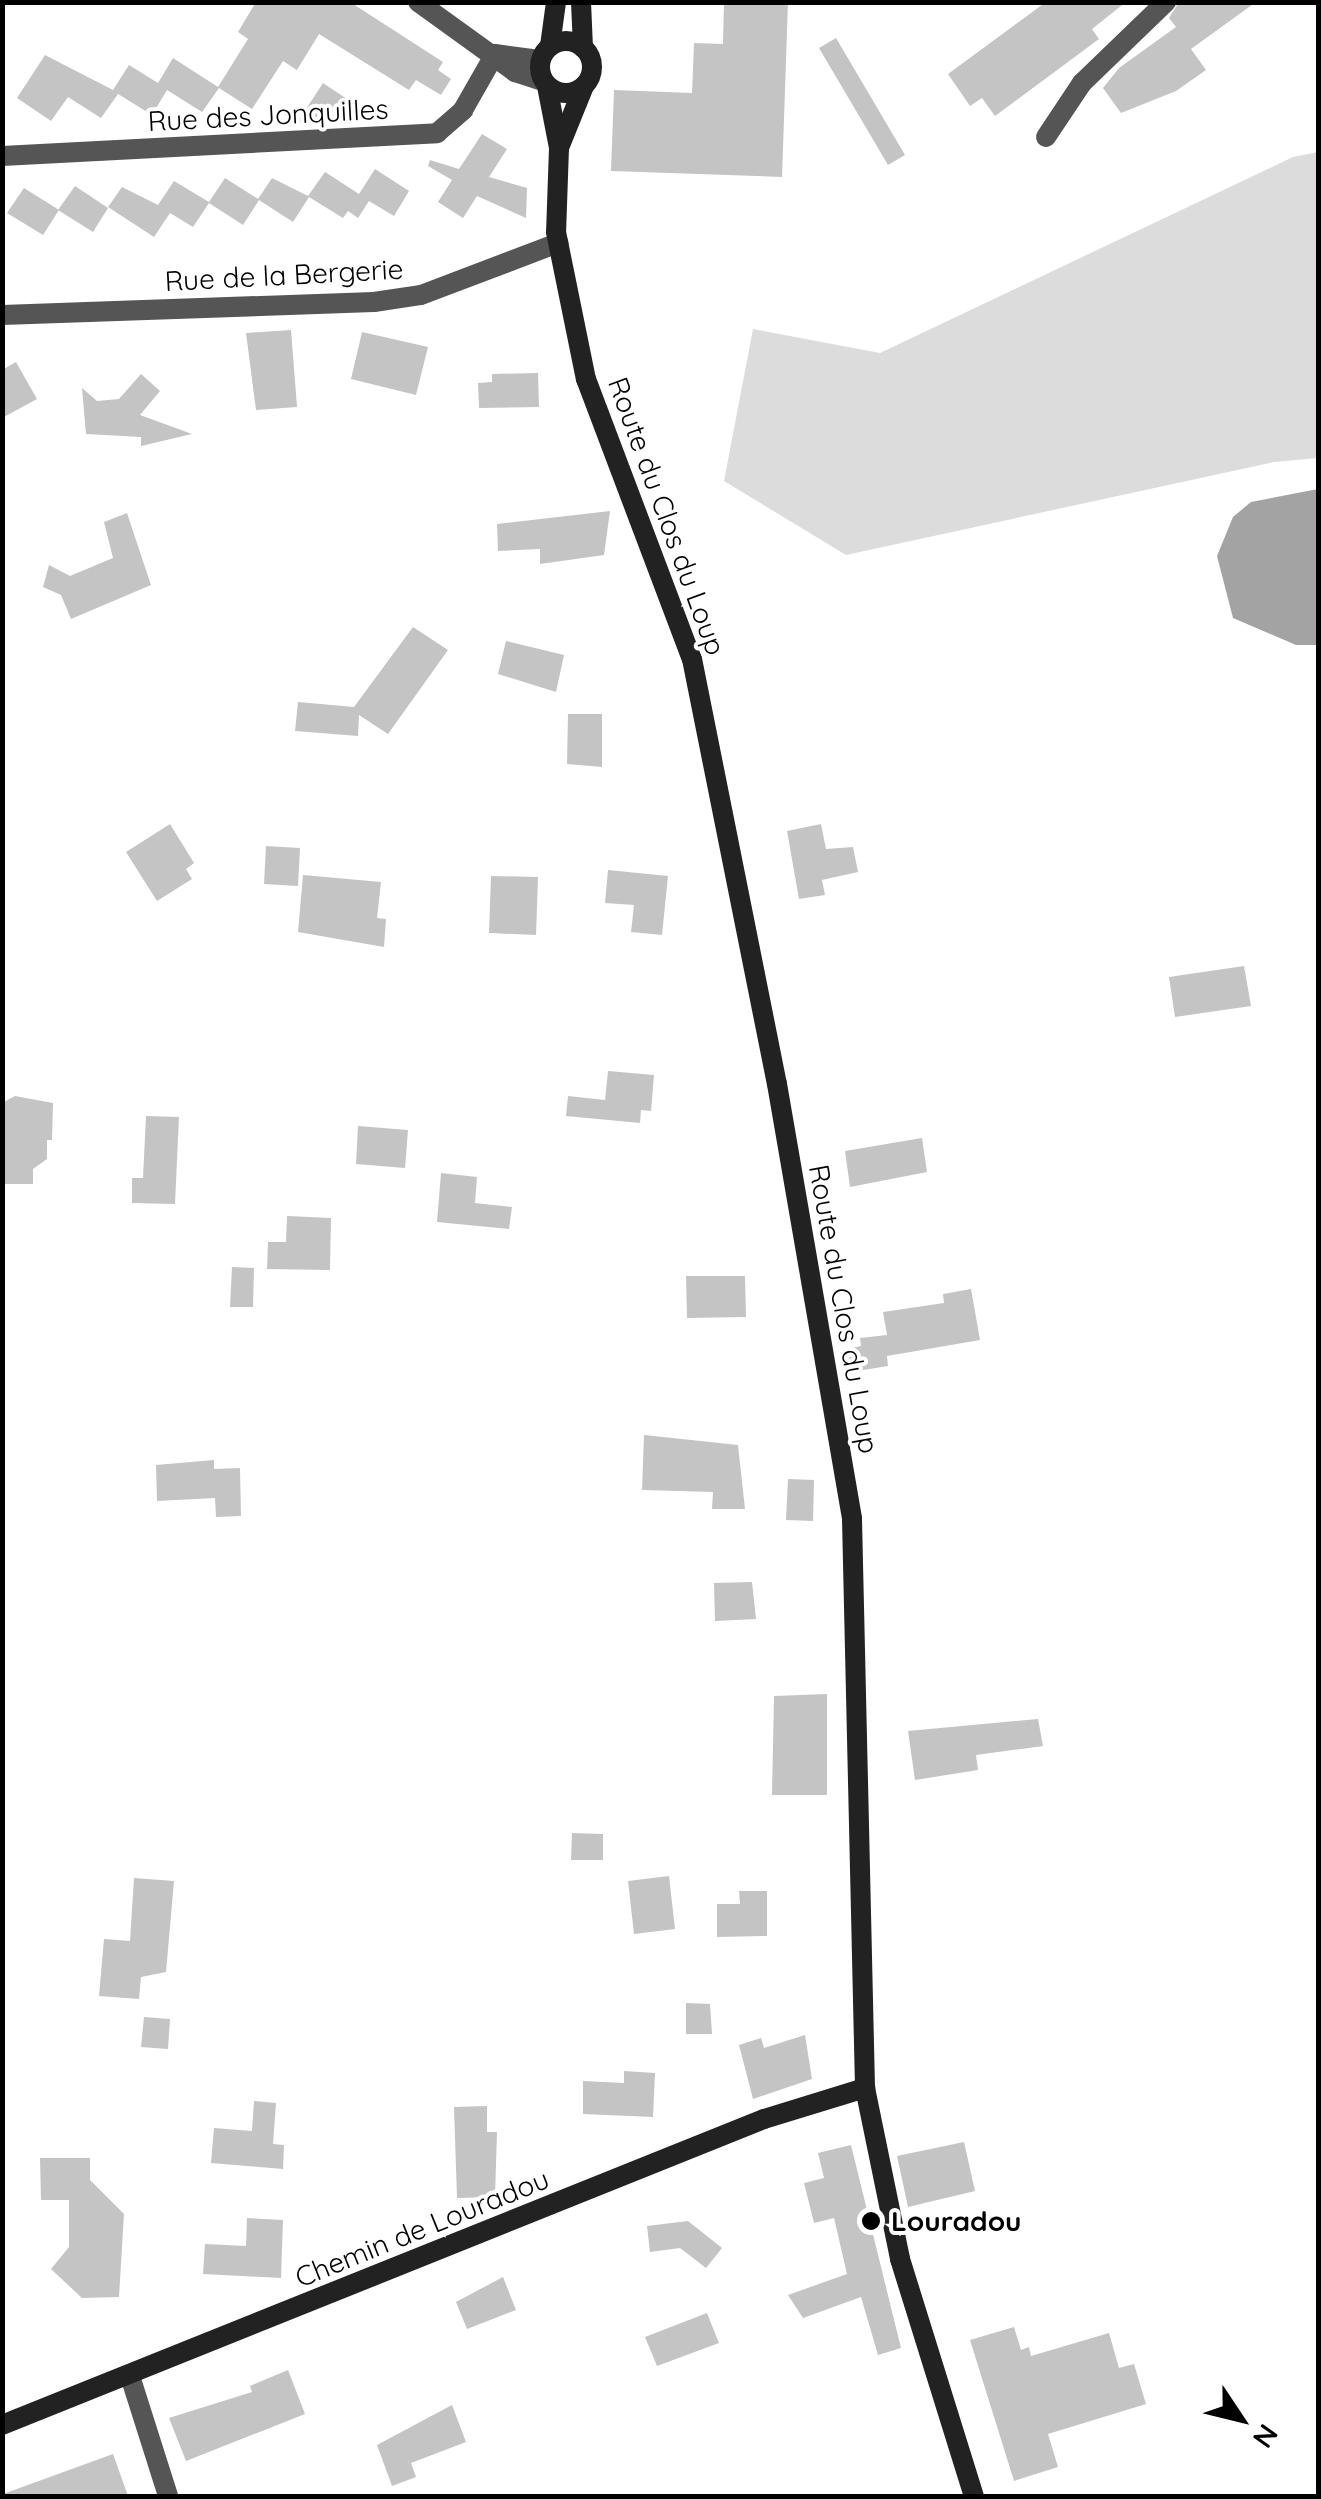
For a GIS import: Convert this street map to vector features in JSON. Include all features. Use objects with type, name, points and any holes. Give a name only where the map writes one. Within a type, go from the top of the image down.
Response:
[{"type":"street","points":[[418,2],[495,54],[545,68],[570,94],[584,86],[592,67],[583,48],[581,2]]},
{"type":"street","name":"Route du Clos du Loup","points":[[556,2],[545,68],[559,148],[557,237],[586,380],[667,582],[710,733],[852,1519],[865,2088],[900,2259],[974,2496]]},
{"type":"street","points":[[1046,137],[1082,84],[1166,2]]},
{"type":"street","points":[[545,68],[567,41],[583,48]]},
{"type":"street","name":"Rue des Jonquilles","points":[[2,156],[437,133],[463,110],[495,54]]},
{"type":"street","name":"Route du Clos du Loup","points":[[559,148],[584,86]]},
{"type":"street","name":"Rue de la Bergerie","points":[[2,315],[374,302],[420,294],[557,237]]},
{"type":"street","name":"Chemin de Louradou","points":[[2,2425],[764,2119],[865,2088]]},
{"type":"street","points":[[130,2376],[168,2496]]},
{"type":"shaded area","points":[[1318,152],[1318,458],[1274,462],[846,555],[724,481],[753,329],[880,353],[1293,157]]},
{"type":"shaded area","points":[[1318,489],[1318,645],[1296,645],[1233,618],[1217,556],[1233,517],[1251,502]]},
{"type":"building","points":[[256,2],[350,2],[443,62],[438,70],[451,79],[441,95],[416,80],[409,90],[319,34],[297,70],[283,61],[252,109],[219,88],[202,112],[167,90],[152,115],[118,94],[101,118],[68,97],[51,121],[17,98],[45,55],[113,90],[129,65],[158,83],[173,58],[218,87],[248,39],[238,32]]},
{"type":"building","points":[[724,2],[788,2],[782,177],[611,171],[614,90],[692,93],[694,43],[723,44]]},
{"type":"building","points":[[1046,2],[1126,2],[1092,29],[1099,39],[995,116],[982,98],[970,106],[948,74]]},
{"type":"building","points":[[1179,2],[1256,2],[1191,49],[1206,70],[1176,91],[1121,113],[1103,88],[1119,68],[1176,27],[1169,18]]},
{"type":"building","points":[[836,38],[905,155],[888,165],[819,48]]},
{"type":"building","points":[[323,83],[377,119],[297,123]]},
{"type":"building","points":[[482,134],[507,149],[489,177],[527,188],[526,218],[477,196],[463,218],[438,202],[452,180],[428,166],[430,160],[459,169]]},
{"type":"building","points":[[375,169],[409,191],[394,216],[369,201],[358,218],[348,211],[343,218],[309,197],[293,222],[259,200],[243,225],[209,203],[193,227],[170,213],[154,237],[108,207],[122,187],[158,205],[174,181],[209,202],[225,178],[258,199],[272,178],[308,196],[325,172],[359,194]]},
{"type":"building","points":[[75,186],[108,208],[93,232],[58,210]]},
{"type":"building","points":[[24,188],[59,210],[43,235],[7,213]]},
{"type":"building","points":[[291,330],[297,407],[256,410],[246,333]]},
{"type":"building","points":[[362,332],[428,347],[416,395],[351,379]]},
{"type":"building","points":[[16,362],[37,399],[2,418],[2,370]]},
{"type":"building","points":[[538,373],[539,407],[479,408],[478,383],[492,382],[492,374]]},
{"type":"building","points":[[141,374],[160,391],[140,415],[192,434],[141,446],[141,437],[86,434],[82,388],[97,401],[119,399]]},
{"type":"building","points":[[610,511],[604,555],[540,564],[540,549],[498,551],[497,524]]},
{"type":"building","points":[[127,513],[151,585],[71,619],[61,595],[43,587],[49,565],[70,576],[113,558],[104,522]]},
{"type":"building","points":[[413,627],[448,650],[388,734],[359,715],[358,736],[295,731],[298,702],[354,707]]},
{"type":"building","points":[[506,641],[564,655],[556,692],[498,674]]},
{"type":"building","points":[[568,714],[602,714],[602,767],[567,764]]},
{"type":"building","points":[[170,824],[194,863],[186,869],[192,879],[157,901],[126,852]]},
{"type":"building","points":[[821,824],[826,849],[853,847],[858,872],[822,880],[825,895],[799,899],[787,831]]},
{"type":"building","points":[[266,846],[300,848],[298,886],[264,884]]},
{"type":"building","points":[[608,870],[668,876],[662,935],[631,932],[634,905],[605,903]]},
{"type":"building","points":[[303,875],[381,882],[377,918],[386,919],[384,947],[298,932]]},
{"type":"building","points":[[491,876],[538,877],[536,935],[489,933]]},
{"type":"building","points":[[1244,966],[1251,1006],[1175,1017],[1169,977]]},
{"type":"building","points":[[608,1071],[654,1075],[651,1111],[641,1110],[640,1123],[566,1116],[568,1096],[605,1100]]},
{"type":"building","points":[[15,1096],[53,1103],[52,1140],[47,1140],[47,1159],[33,1169],[33,1184],[2,1184],[2,1103]]},
{"type":"building","points":[[146,1116],[179,1117],[175,1204],[132,1203],[132,1178],[143,1178]]},
{"type":"building","points":[[358,1126],[408,1130],[405,1168],[356,1164]]},
{"type":"building","points":[[922,1138],[927,1172],[850,1187],[845,1151]]},
{"type":"building","points":[[441,1173],[477,1177],[475,1203],[512,1207],[509,1229],[437,1222]]},
{"type":"building","points":[[287,1216],[331,1218],[330,1270],[267,1269],[268,1242],[286,1242]]},
{"type":"building","points":[[232,1267],[254,1268],[253,1307],[230,1307]]},
{"type":"building","points":[[686,1276],[745,1276],[746,1317],[687,1318]]},
{"type":"building","points":[[971,1289],[980,1340],[887,1356],[888,1366],[851,1372],[848,1349],[861,1346],[860,1338],[887,1335],[883,1312],[944,1303],[943,1294]]},
{"type":"building","points":[[644,1435],[738,1445],[745,1509],[712,1509],[713,1492],[642,1490]]},
{"type":"building","points":[[214,1460],[214,1469],[240,1468],[241,1516],[216,1517],[215,1498],[157,1501],[156,1465]]},
{"type":"building","points":[[788,1479],[814,1480],[813,1521],[786,1520]]},
{"type":"building","points":[[752,1582],[756,1619],[715,1621],[714,1583]]},
{"type":"building","points":[[827,1694],[827,1795],[772,1795],[774,1696]]},
{"type":"building","points":[[1038,1719],[1043,1746],[976,1755],[978,1770],[915,1780],[908,1731]]},
{"type":"building","points":[[572,1833],[603,1834],[603,1860],[571,1860]]},
{"type":"building","points":[[669,1876],[675,1929],[634,1934],[628,1881]]},
{"type":"building","points":[[134,1878],[174,1881],[166,1972],[141,1977],[139,1999],[99,1996],[104,1939],[130,1941]]},
{"type":"building","points":[[739,1891],[767,1891],[767,1936],[717,1937],[717,1904],[740,1904]]},
{"type":"building","points":[[686,2003],[710,2004],[712,2034],[686,2034]]},
{"type":"building","points":[[144,2017],[170,2019],[168,2049],[141,2047]]},
{"type":"building","points":[[805,2035],[812,2079],[753,2099],[739,2045],[761,2038],[764,2048]]},
{"type":"building","points":[[624,2071],[655,2073],[653,2117],[583,2114],[583,2081],[624,2083]]},
{"type":"building","points":[[254,2101],[276,2103],[273,2144],[284,2145],[283,2169],[211,2163],[214,2128],[252,2131]]},
{"type":"building","points":[[487,2106],[487,2132],[497,2132],[495,2197],[457,2198],[454,2107]]},
{"type":"building","points":[[964,2142],[975,2191],[908,2207],[897,2156]]},
{"type":"building","points":[[851,2145],[901,2348],[878,2355],[861,2297],[803,2318],[788,2295],[847,2274],[834,2218],[814,2223],[804,2183],[824,2178],[818,2153]]},
{"type":"building","points":[[40,2158],[90,2158],[90,2180],[124,2214],[119,2297],[82,2298],[51,2269],[69,2247],[69,2200],[41,2200]]},
{"type":"building","points":[[247,2218],[283,2220],[281,2278],[203,2274],[205,2244],[246,2246]]},
{"type":"building","points":[[688,2221],[722,2248],[706,2268],[680,2248],[650,2252],[647,2226]]},
{"type":"building","points":[[503,2277],[516,2310],[467,2329],[456,2302]]},
{"type":"building","points":[[707,2313],[719,2343],[657,2366],[645,2337]]},
{"type":"building","points":[[1014,2327],[1021,2350],[1029,2347],[1031,2356],[1109,2333],[1119,2368],[1134,2364],[1146,2404],[1048,2434],[1058,2467],[1014,2481],[970,2340]]},
{"type":"building","points":[[288,2370],[305,2414],[186,2461],[169,2418],[252,2392],[250,2386]]},
{"type":"building","points":[[452,2405],[466,2442],[411,2463],[416,2477],[392,2486],[377,2445]]},
{"type":"building","points":[[113,2454],[128,2496],[3,2496],[3,2494]]},
{"type":"place","name":"Louradou","points":[[871,2221]]}]
